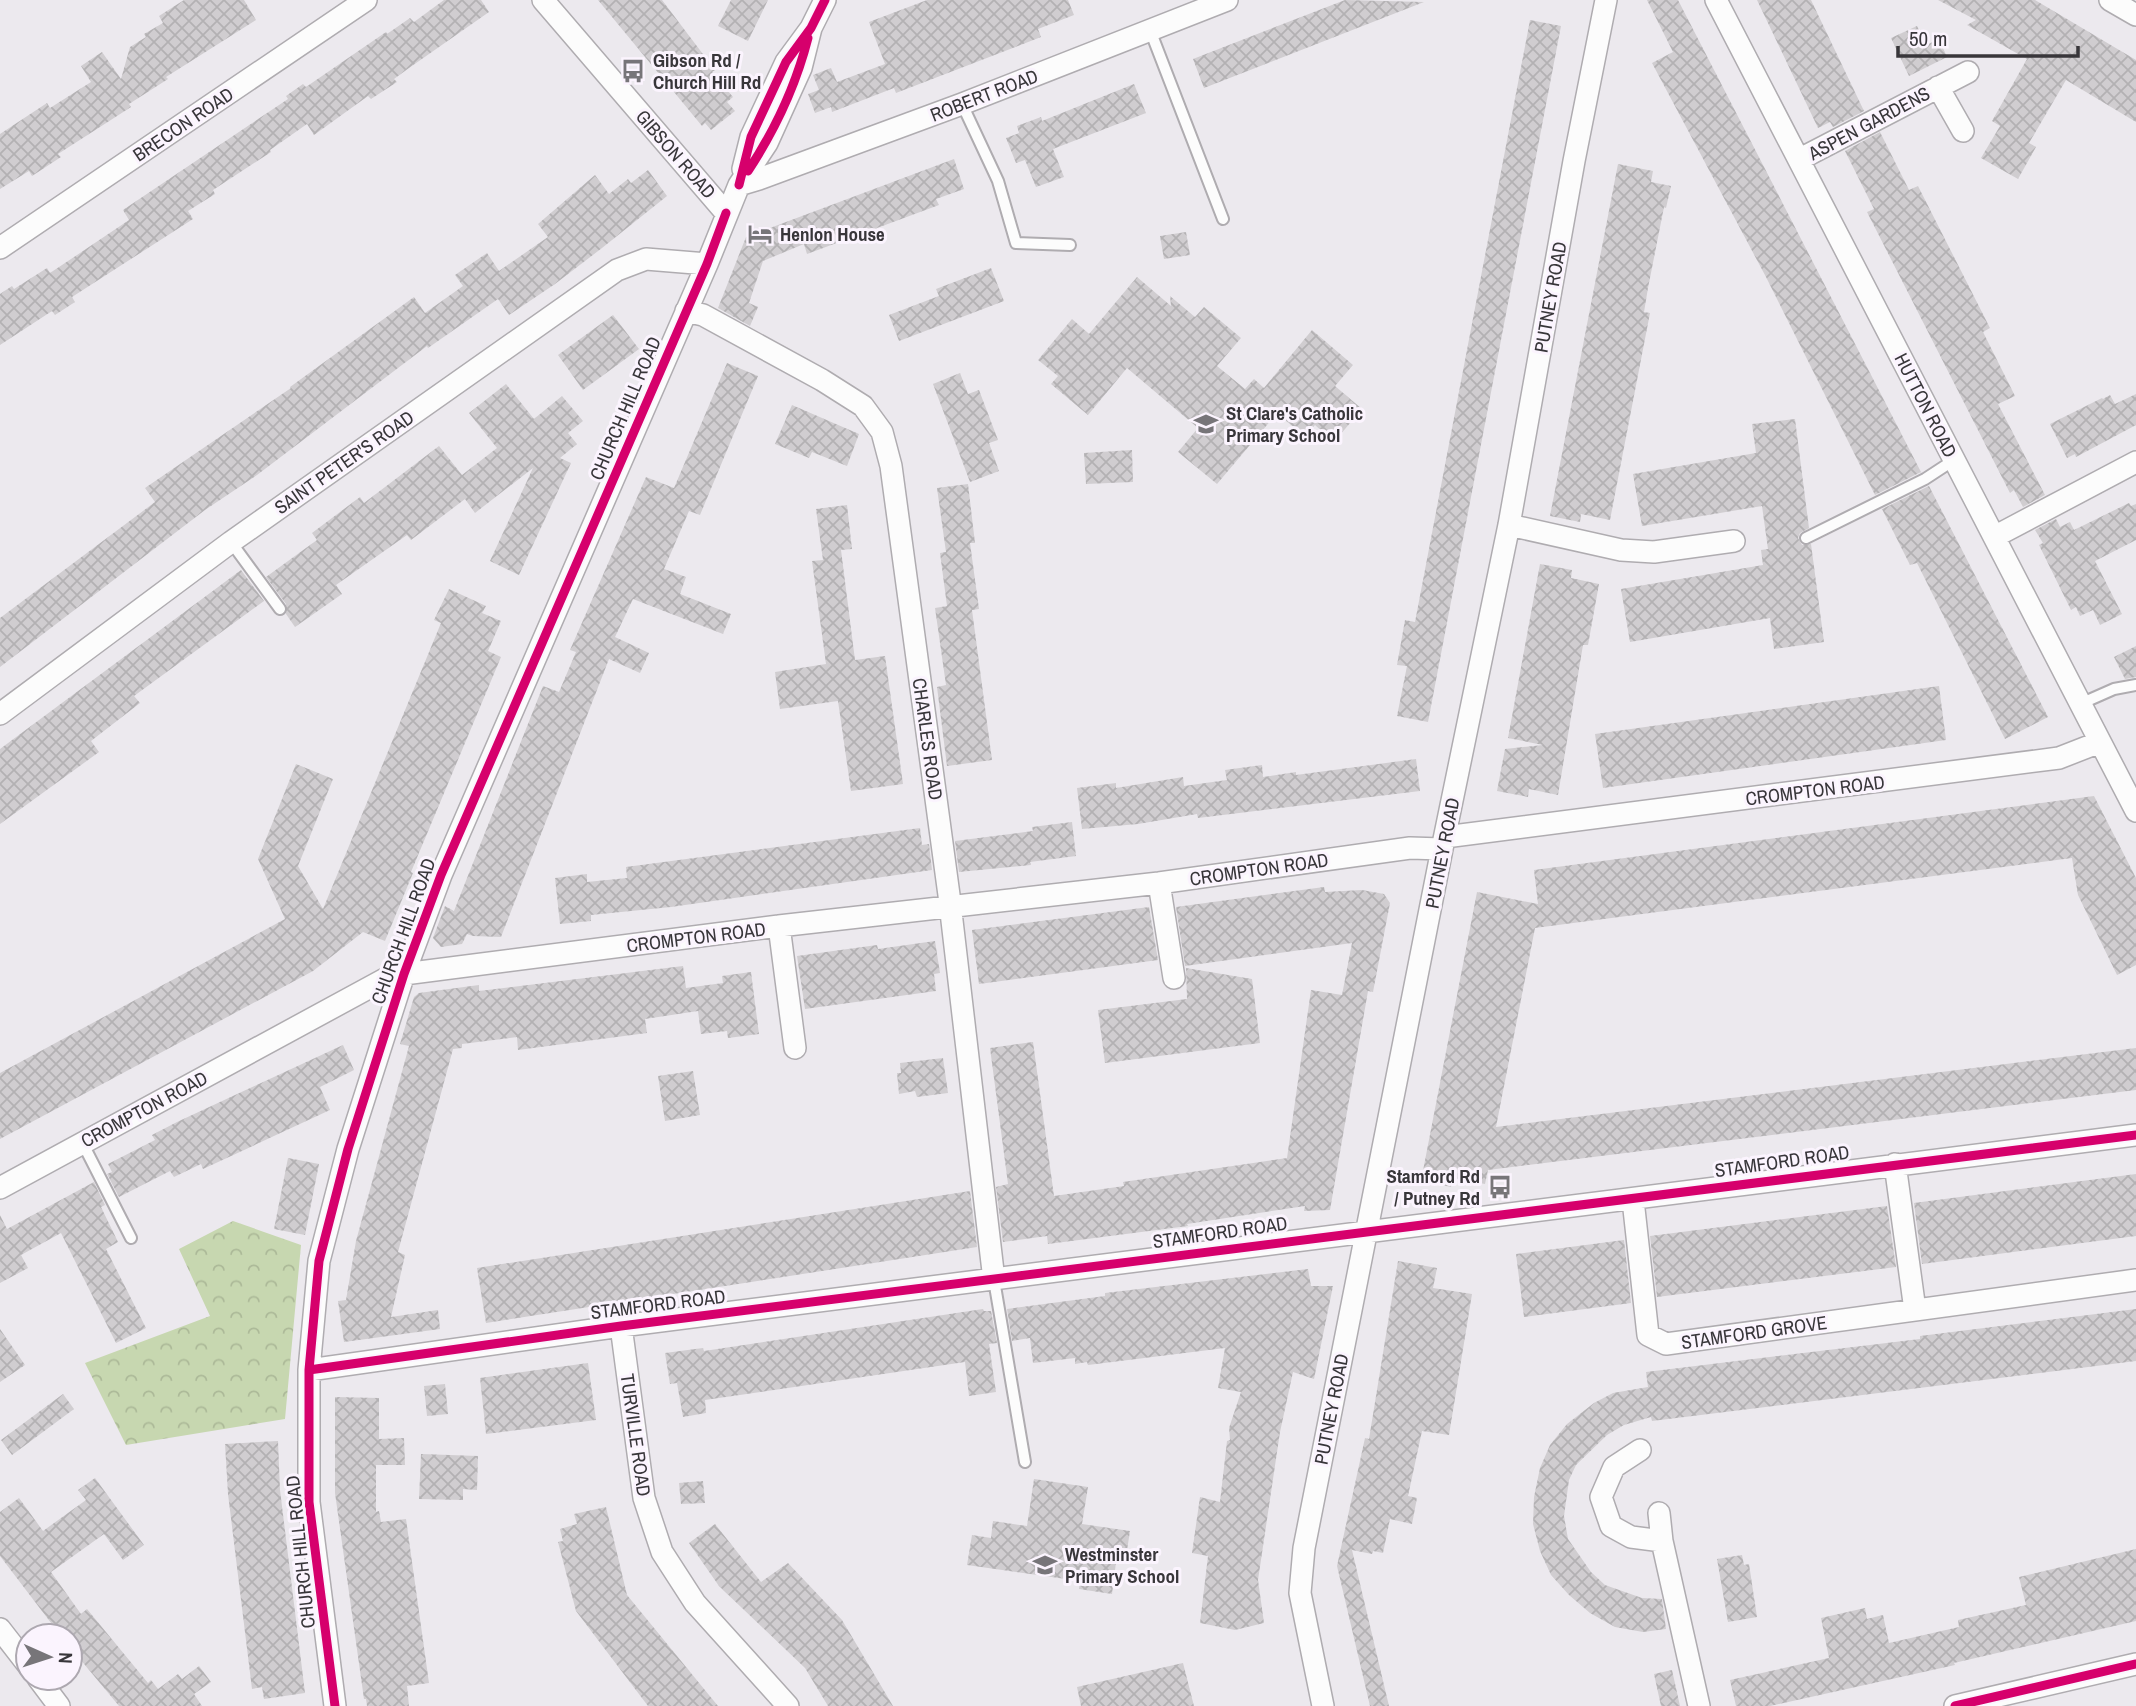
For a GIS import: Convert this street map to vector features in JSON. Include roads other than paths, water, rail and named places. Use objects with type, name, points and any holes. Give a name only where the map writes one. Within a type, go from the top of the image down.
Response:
[{"type":"street","name":"BRECON ROAD","points":[[0,248],[366,0]]},
{"type":"street","name":"GIBSON ROAD","points":[[543,0],[726,213]]},
{"type":"street","name":"CHURCH HILL ROAD","points":[[335,1706],[309,1502],[309,1370],[319,1261],[348,1149],[404,974],[440,875],[707,264],[739,185],[756,125],[786,62],[811,28],[825,0]]},
{"type":"street","name":"ROBERT ROAD","points":[[739,185],[962,104],[1227,0]]},
{"type":"street","name":"PUTNEY ROAD","points":[[1323,1706],[1300,1593],[1306,1535],[1509,525],[1574,161],[1606,0]]},
{"type":"street","name":"HUTTON ROAD","points":[[1716,0],[2136,811]]},
{"type":"street","points":[[2109,0],[2136,15]]},
{"type":"street","name":"ASPEN GARDENS","points":[[1800,159],[1968,72]]},
{"type":"street","name":"ASPEN GARDENS","points":[[1938,87],[1963,131]]},
{"type":"street","name":"SAINT PETER'S ROAD","points":[[0,713],[231,542],[617,270],[646,258],[707,264]]},
{"type":"street","name":"CHARLES ROAD","points":[[685,312],[703,315],[822,380],[863,406],[882,432],[891,466],[950,906],[994,1280]]},
{"type":"street","points":[[1994,537],[2136,462]]},
{"type":"street","points":[[1509,525],[1621,550],[1654,552],[1734,541]]},
{"type":"street","name":"CROMPTON ROAD","points":[[0,1188],[385,979],[404,974],[779,926],[1159,883],[2059,758],[2099,742]]},
{"type":"street","points":[[1159,883],[1174,978]]},
{"type":"street","points":[[779,926],[795,1048]]},
{"type":"street","name":"STAMFORD ROAD","points":[[309,1370],[621,1326],[2136,1135]]},
{"type":"street","points":[[1895,1164],[1915,1310]]},
{"type":"street","name":"STAMFORD GROVE","points":[[1633,1199],[1648,1335],[1666,1344],[2136,1280]]},
{"type":"street","name":"TURVILLE ROAD","points":[[621,1326],[644,1498],[662,1552],[695,1603],[788,1706]]},
{"type":"street","points":[[1640,1450],[1614,1467],[1601,1497],[1611,1526],[1631,1537],[1662,1541]]},
{"type":"street","points":[[1659,1513],[1662,1541],[1699,1706]]},
{"type":"street","points":[[0,1629],[14,1647]]},
{"type":"street","points":[[1955,1706],[2136,1664]]},
{"type":"lane","points":[[1150,30],[1223,219]]},
{"type":"lane","points":[[962,104],[998,181],[1016,243],[1070,244]]},
{"type":"lane","points":[[1806,538],[1925,479],[1954,460]]},
{"type":"lane","points":[[231,542],[280,610]]},
{"type":"lane","points":[[2080,704],[2114,689],[2136,685]]},
{"type":"lane","points":[[82,1142],[131,1238]]},
{"type":"lane","points":[[994,1280],[1025,1462]]},
{"type":"place","name":"Gibson Rd / Church Hill Rd","points":[[633,71]]},
{"type":"place","name":"Henlon House","points":[[760,234]]},
{"type":"place","name":"St Clare's Catholic Primary School","points":[[1206,424]]},
{"type":"place","name":"Stamford Rd / Putney Rd","points":[[1500,1187]]},
{"type":"place","name":"Westminster Primary School","points":[[1045,1565]]}]
